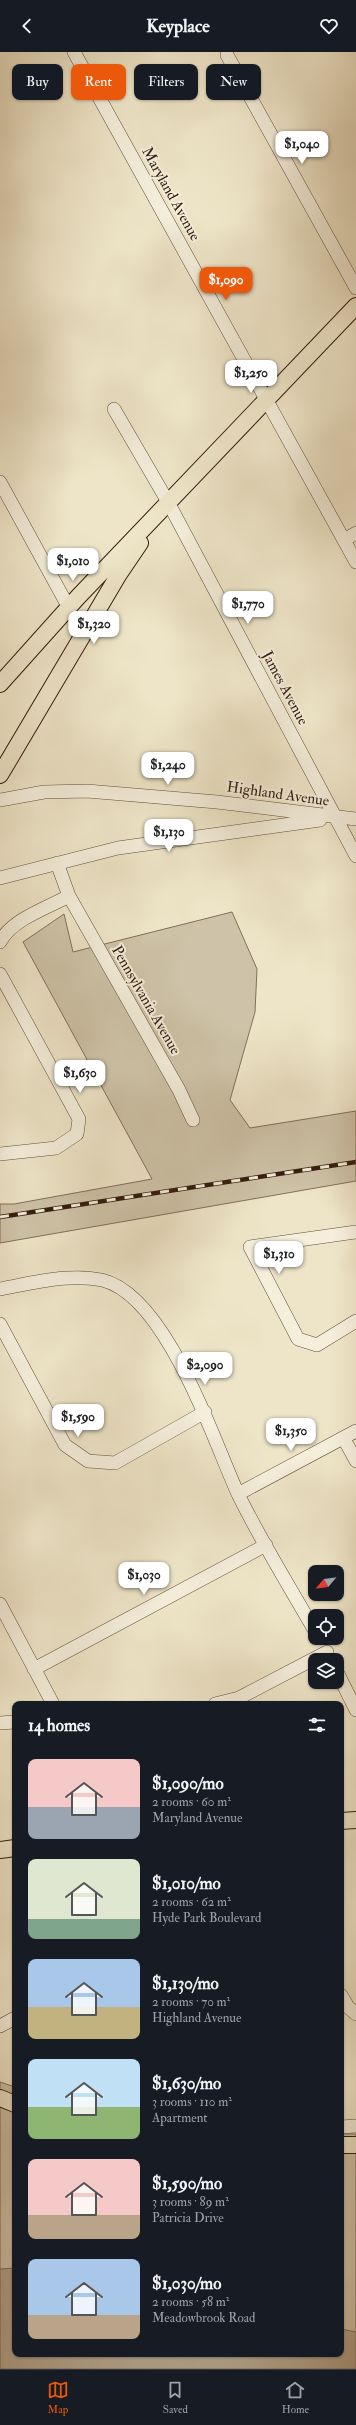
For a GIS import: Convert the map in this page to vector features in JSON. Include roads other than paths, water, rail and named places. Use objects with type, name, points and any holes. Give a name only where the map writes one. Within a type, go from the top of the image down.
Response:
[{"type":"main road","points":[[0,684],[168,502],[266,398],[356,306]]},
{"type":"main road","points":[[0,776],[119,574],[168,502]]},
{"type":"main road","points":[[344,1821],[356,1820]]},
{"type":"main road","points":[[0,1850],[12,1848]]},
{"type":"main road","points":[[0,2098],[12,2103]]},
{"type":"main road","points":[[344,2145],[356,2145]]},
{"type":"street","name":"Maryland Avenue","points":[[74,52],[356,562]]},
{"type":"street","points":[[227,55],[356,288]]},
{"type":"street","name":"James Avenue","points":[[114,409],[168,502],[356,856]]},
{"type":"street","points":[[0,482],[69,608]]},
{"type":"street","points":[[344,540],[356,533]]},
{"type":"street","name":"Highland Avenue","points":[[0,800],[44,792],[87,791],[217,802],[336,818],[356,819]]},
{"type":"street","name":"Highland Avenue","points":[[0,878],[118,848],[336,818]]},
{"type":"street","name":"Pennsylvania Avenue","points":[[57,863],[69,896],[179,1090],[193,1120]]},
{"type":"street","points":[[0,942],[4,935],[19,923],[69,896]]},
{"type":"street","points":[[0,974],[79,1119],[77,1134],[56,1148],[0,1154]]},
{"type":"street","points":[[356,1232],[250,1247],[298,1339],[317,1345],[356,1321]]},
{"type":"street","points":[[0,1289],[70,1277],[103,1280],[130,1294],[154,1320],[205,1412],[238,1494],[308,1619]]},
{"type":"street","points":[[0,1324],[65,1445],[88,1461],[115,1463],[205,1412]]},
{"type":"street","points":[[238,1494],[344,1439],[356,1431]]},
{"type":"street","points":[[344,1439],[356,1461]]},
{"type":"street","points":[[34,1669],[266,1545]]},
{"type":"street","points":[[0,1604],[51,1701]]},
{"type":"street","points":[[227,1701],[239,1698],[308,1666]]},
{"type":"street","points":[[344,1686],[356,1710]]},
{"type":"street","points":[[0,1723],[12,1722]]},
{"type":"street","points":[[344,2000],[348,2007],[356,2014]]},
{"type":"street","points":[[0,2026],[12,2020]]},
{"type":"street","points":[[344,2127],[356,2126]]},
{"type":"railway","points":[[0,1217],[356,1162]]}]
